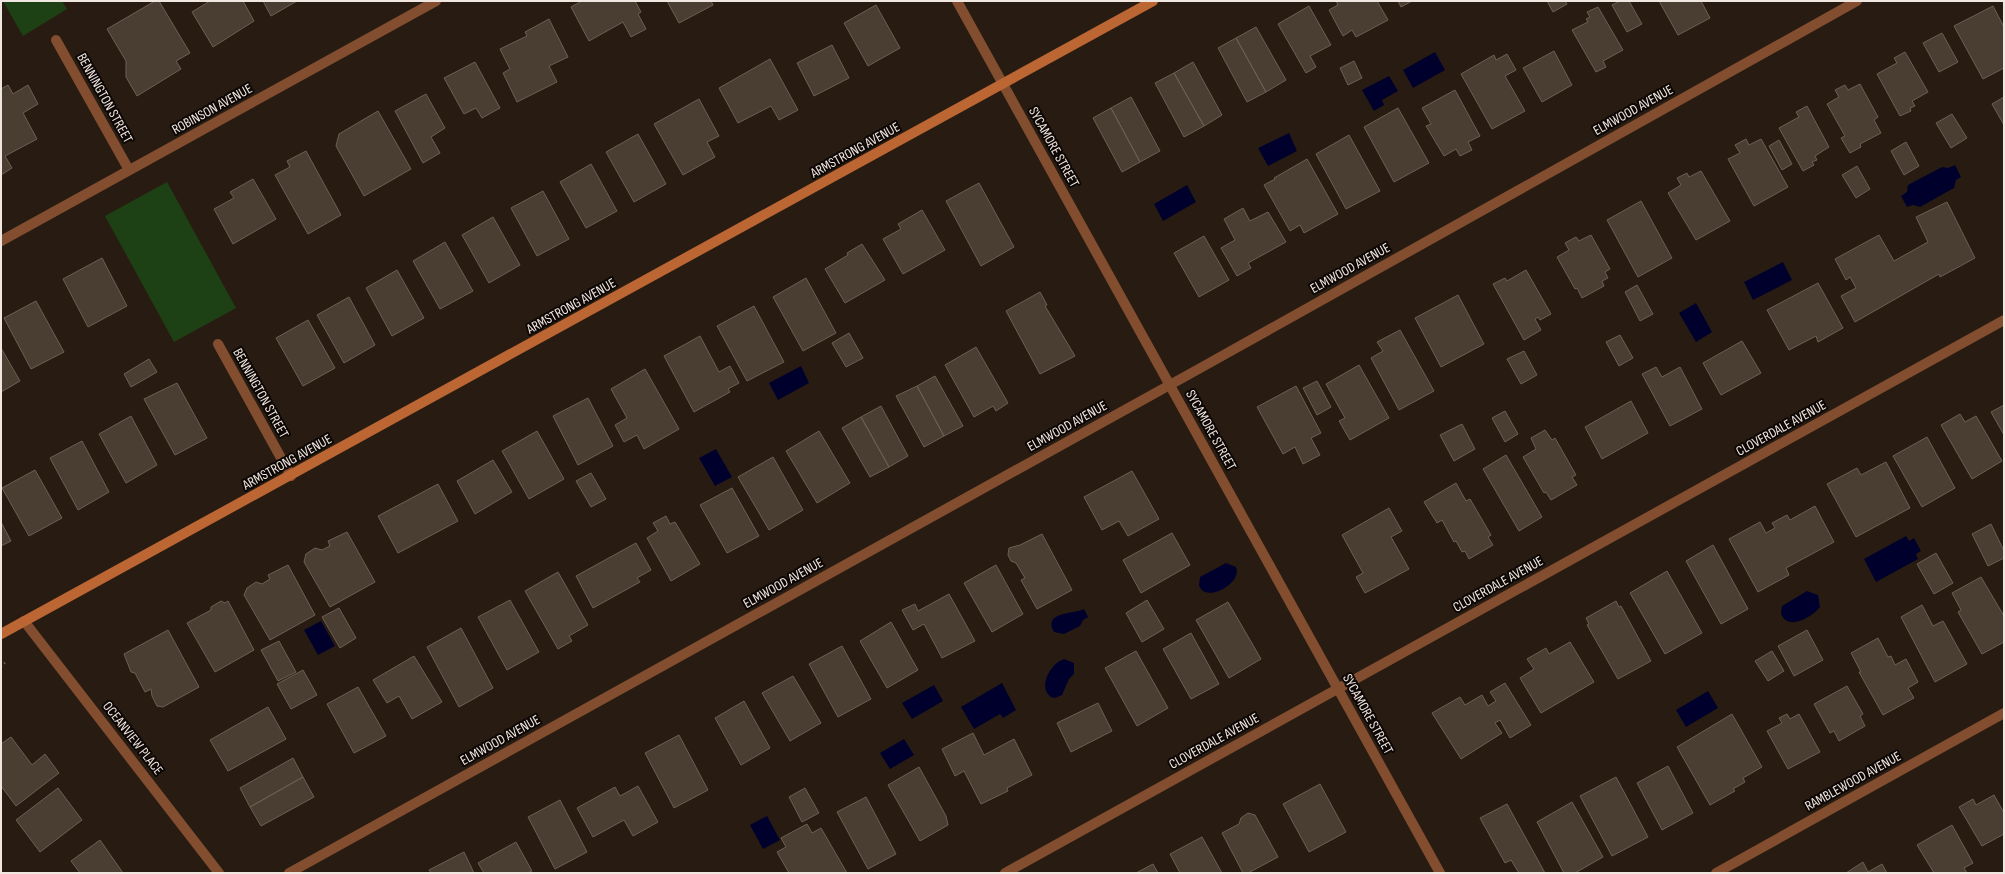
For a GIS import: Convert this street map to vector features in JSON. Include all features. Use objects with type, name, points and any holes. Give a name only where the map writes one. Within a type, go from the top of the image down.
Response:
[{"type":"street","name":"ROBINSON AVENUE","points":[[1,241],[436,1]]},
{"type":"street","name":"SYCAMORE STREET","points":[[957,1],[1440,873]]},
{"type":"street","name":"ARMSTRONG AVENUE","points":[[1,634],[1153,1]]},
{"type":"street","name":"ELMWOOD AVENUE","points":[[289,873],[1170,385],[1857,1]]},
{"type":"street","name":"BENNINGTON STREET","points":[[56,40],[129,170]]},
{"type":"street","name":"CLOVERDALE AVENUE","points":[[1005,873],[2004,320]]},
{"type":"street","name":"BENNINGTON STREET","points":[[218,344],[291,476]]},
{"type":"street","name":"OCEANVIEW PLACE","points":[[24,621],[219,873]]},
{"type":"street","name":"RAMBLEWOOD AVENUE","points":[[1716,873],[2004,713]]},
{"type":"path","points":[[1,666],[6,662]]},
{"type":"green space","points":[[3,1],[62,1],[67,9],[23,36]]},
{"type":"green space","points":[[167,182],[236,308],[174,342],[105,216]]},
{"type":"water","points":[[1435,52],[1445,70],[1413,88],[1403,70]]},
{"type":"water","points":[[1389,76],[1398,91],[1382,100],[1384,105],[1374,111],[1362,90]]},
{"type":"water","points":[[1289,133],[1297,151],[1268,166],[1258,148]]},
{"type":"water","points":[[1955,165],[1961,177],[1956,180],[1954,188],[1920,207],[1913,205],[1907,207],[1901,196],[1907,192],[1908,185],[1942,167],[1948,168]]},
{"type":"water","points":[[1187,185],[1196,202],[1163,221],[1154,204]]},
{"type":"water","points":[[1783,262],[1792,280],[1753,300],[1744,282]]},
{"type":"water","points":[[1696,303],[1712,332],[1696,342],[1679,313]]},
{"type":"water","points":[[801,366],[809,383],[778,400],[769,383]]},
{"type":"water","points":[[716,449],[732,477],[715,486],[699,458]]},
{"type":"water","points":[[1906,536],[1909,541],[1914,538],[1921,551],[1916,554],[1918,559],[1876,582],[1864,559]]},
{"type":"water","points":[[1226,563],[1236,567],[1237,573],[1234,580],[1222,590],[1208,593],[1202,590],[1199,585],[1200,577]]},
{"type":"water","points":[[1807,591],[1818,595],[1820,607],[1806,619],[1800,621],[1789,622],[1784,619],[1781,614],[1782,606]]},
{"type":"water","points":[[1084,609],[1088,617],[1083,620],[1080,626],[1064,634],[1054,632],[1051,625],[1052,621],[1056,617]]},
{"type":"water","points":[[321,621],[335,646],[318,655],[304,630]]},
{"type":"water","points":[[1064,659],[1074,663],[1074,674],[1069,679],[1062,695],[1055,698],[1051,697],[1047,693],[1045,687],[1047,676],[1050,670],[1059,661]]},
{"type":"water","points":[[1002,683],[1016,710],[1003,718],[1000,714],[974,729],[961,707]]},
{"type":"water","points":[[934,685],[943,701],[912,719],[902,703]]},
{"type":"water","points":[[1708,691],[1718,708],[1686,727],[1676,710]]},
{"type":"water","points":[[904,739],[914,755],[890,769],[880,753]]},
{"type":"water","points":[[767,816],[780,840],[763,849],[750,825]]},
{"type":"building","points":[[155,1],[159,1],[190,53],[176,61],[181,69],[137,96],[126,77],[126,61],[107,29]]},
{"type":"building","points":[[210,1],[243,1],[254,21],[213,47],[192,12]]},
{"type":"building","points":[[263,1],[297,1],[271,16]]},
{"type":"building","points":[[582,1],[635,1],[641,12],[638,14],[646,29],[631,37],[623,22],[589,41],[571,7]]},
{"type":"building","points":[[667,1],[711,1],[713,5],[679,23]]},
{"type":"building","points":[[1336,1],[1377,1],[1388,20],[1356,37],[1352,30],[1343,36],[1329,10],[1338,5]]},
{"type":"building","points":[[1398,1],[1412,1],[1401,7]]},
{"type":"building","points":[[1547,1],[1565,1],[1567,4],[1553,12]]},
{"type":"building","points":[[1620,1],[1629,1],[1642,24],[1627,32],[1612,5]]},
{"type":"building","points":[[1659,1],[1701,1],[1710,18],[1678,35]]},
{"type":"building","points":[[876,5],[900,48],[868,66],[844,23]]},
{"type":"building","points":[[1309,6],[1331,45],[1310,56],[1316,67],[1306,73],[1278,24]]},
{"type":"building","points":[[1993,6],[2004,27],[2004,68],[1983,79],[1954,26]]},
{"type":"building","points":[[1598,7],[1623,50],[1603,61],[1606,67],[1596,72],[1572,30],[1588,22],[1586,19],[1590,17],[1587,12]]},
{"type":"building","points":[[549,19],[568,57],[549,66],[557,82],[517,102],[503,73],[510,69],[500,49],[527,36],[525,32]]},
{"type":"building","points":[[1256,27],[1286,80],[1266,92],[1236,38]]},
{"type":"building","points":[[1942,33],[1958,62],[1939,72],[1923,43]]},
{"type":"building","points":[[1236,38],[1266,92],[1247,102],[1218,48]]},
{"type":"building","points":[[832,45],[849,78],[814,96],[797,63]]},
{"type":"building","points":[[1554,51],[1572,85],[1542,102],[1523,68]]},
{"type":"building","points":[[1905,52],[1928,92],[1912,101],[1915,106],[1910,108],[1911,111],[1900,116],[1877,74],[1897,63],[1894,58]]},
{"type":"building","points":[[1507,54],[1516,70],[1505,76],[1525,111],[1492,129],[1461,74],[1494,55],[1496,60]]},
{"type":"building","points":[[770,59],[798,110],[779,120],[771,106],[738,123],[719,88]]},
{"type":"building","points":[[1354,61],[1362,78],[1348,85],[1340,68]]},
{"type":"building","points":[[475,62],[500,108],[482,118],[476,108],[464,114],[444,78]]},
{"type":"building","points":[[1193,62],[1222,115],[1204,126],[1174,73]]},
{"type":"building","points":[[1174,73],[1204,126],[1184,137],[1155,83]]},
{"type":"building","points":[[1860,84],[1878,117],[1874,120],[1881,133],[1860,144],[1861,147],[1850,153],[1841,138],[1845,136],[1827,104],[1839,97],[1835,90],[1845,85],[1848,90]]},
{"type":"building","points":[[8,85],[13,94],[28,85],[38,104],[23,113],[37,139],[5,156],[12,168],[1,175],[1,89]]},
{"type":"building","points":[[1455,90],[1480,136],[1468,142],[1472,150],[1460,156],[1456,149],[1444,156],[1426,126],[1431,124],[1422,108]]},
{"type":"building","points":[[426,94],[445,128],[431,137],[440,153],[423,163],[395,111]]},
{"type":"building","points":[[1131,97],[1160,151],[1140,162],[1111,108]]},
{"type":"building","points":[[2004,97],[2004,125],[1992,104]]},
{"type":"building","points":[[699,99],[719,136],[707,142],[715,157],[683,175],[654,124]]},
{"type":"building","points":[[1807,106],[1829,147],[1815,156],[1817,160],[1812,162],[1814,165],[1803,171],[1779,128],[1799,117],[1796,112]]},
{"type":"building","points":[[1111,108],[1140,162],[1122,172],[1093,118]]},
{"type":"building","points":[[1398,108],[1429,163],[1394,182],[1364,127]]},
{"type":"building","points":[[378,111],[411,169],[364,196],[336,146],[339,134]]},
{"type":"building","points":[[1952,114],[1967,138],[1951,148],[1936,123]]},
{"type":"building","points":[[638,134],[666,184],[634,202],[606,152]]},
{"type":"building","points":[[1349,135],[1380,191],[1346,209],[1316,154]]},
{"type":"building","points":[[1746,139],[1749,145],[1761,139],[1788,187],[1754,206],[1728,159],[1740,153],[1735,145]]},
{"type":"building","points":[[1779,140],[1792,164],[1782,170],[1769,146]]},
{"type":"building","points":[[1906,142],[1919,166],[1904,175],[1891,151]]},
{"type":"building","points":[[306,151],[341,215],[308,234],[275,175],[290,167],[287,161]]},
{"type":"building","points":[[1307,159],[1338,214],[1304,233],[1300,225],[1290,231],[1264,185]]},
{"type":"building","points":[[591,164],[617,211],[586,228],[560,182]]},
{"type":"building","points":[[1857,166],[1870,189],[1856,198],[1842,175]]},
{"type":"building","points":[[1701,171],[1730,221],[1696,240],[1668,193],[1681,185],[1677,178],[1687,173],[1689,177]]},
{"type":"building","points":[[253,179],[276,219],[233,244],[214,209],[234,198],[230,192]]},
{"type":"building","points":[[979,183],[1014,247],[981,266],[946,201]]},
{"type":"building","points":[[543,191],[569,239],[537,256],[511,208]]},
{"type":"building","points":[[1641,201],[1672,258],[1638,277],[1607,220]]},
{"type":"building","points":[[1947,202],[1975,258],[1940,277],[1939,274],[1855,322],[1841,296],[1856,288],[1850,277],[1846,280],[1835,259],[1879,235],[1894,261],[1928,242],[1916,217]]},
{"type":"building","points":[[1243,208],[1250,221],[1268,212],[1286,242],[1248,263],[1251,268],[1237,276],[1221,248],[1235,240],[1224,219]]},
{"type":"building","points":[[922,210],[945,250],[903,274],[883,239],[901,229],[898,224]]},
{"type":"building","points":[[493,217],[520,265],[489,283],[462,235]]},
{"type":"building","points":[[1591,235],[1610,269],[1605,272],[1608,278],[1602,281],[1604,286],[1582,298],[1577,288],[1575,289],[1557,257],[1569,250],[1565,243],[1576,237],[1579,241]]},
{"type":"building","points":[[1204,236],[1229,280],[1199,297],[1174,253]]},
{"type":"building","points":[[445,242],[473,291],[440,309],[413,261]]},
{"type":"building","points":[[862,244],[885,280],[845,303],[825,269],[848,255],[847,253]]},
{"type":"building","points":[[102,258],[127,306],[88,327],[63,279]]},
{"type":"building","points":[[397,270],[424,318],[392,336],[366,288]]},
{"type":"building","points":[[1526,270],[1551,314],[1540,320],[1538,317],[1535,319],[1541,330],[1524,340],[1493,284],[1505,278],[1507,281]]},
{"type":"building","points":[[806,278],[836,333],[803,351],[773,297]]},
{"type":"building","points":[[1818,283],[1843,328],[1818,342],[1816,336],[1789,350],[1767,310]]},
{"type":"building","points":[[1637,285],[1653,314],[1640,321],[1625,292]]},
{"type":"building","points":[[1040,292],[1047,305],[1045,306],[1075,356],[1040,374],[1006,311]]},
{"type":"building","points":[[1458,295],[1484,344],[1441,367],[1415,318]]},
{"type":"building","points":[[349,297],[375,345],[344,363],[317,315]]},
{"type":"building","points":[[36,301],[64,352],[31,369],[4,318]]},
{"type":"building","points":[[754,306],[784,362],[747,381],[717,326]]},
{"type":"building","points":[[308,320],[335,368],[303,386],[276,338]]},
{"type":"building","points":[[1400,330],[1434,391],[1399,410],[1371,358],[1383,351],[1377,342]]},
{"type":"building","points":[[849,333],[863,358],[846,367],[832,343]]},
{"type":"building","points":[[1620,335],[1633,358],[1619,366],[1606,342]]},
{"type":"building","points":[[700,336],[719,372],[730,366],[739,383],[728,389],[730,392],[694,412],[664,356]]},
{"type":"building","points":[[1742,341],[1761,373],[1721,395],[1703,363]]},
{"type":"building","points":[[976,347],[1008,403],[996,411],[993,406],[974,417],[945,365]]},
{"type":"building","points":[[1,348],[20,381],[1,392]]},
{"type":"building","points":[[1524,351],[1537,375],[1521,384],[1507,359]]},
{"type":"building","points":[[149,359],[157,372],[131,387],[124,374]]},
{"type":"building","points":[[1359,365],[1389,418],[1350,440],[1339,421],[1345,418],[1326,384]]},
{"type":"building","points":[[1656,367],[1662,377],[1680,367],[1702,409],[1670,426],[1642,374]]},
{"type":"building","points":[[645,369],[679,429],[644,449],[637,435],[624,442],[615,425],[627,418],[611,389]]},
{"type":"building","points":[[935,376],[963,426],[944,436],[917,386]]},
{"type":"building","points":[[1317,381],[1331,407],[1317,415],[1303,388]]},
{"type":"building","points":[[177,383],[207,438],[175,455],[144,399]]},
{"type":"building","points":[[917,386],[944,436],[924,447],[896,396]]},
{"type":"building","points":[[1296,386],[1321,433],[1311,438],[1320,455],[1303,464],[1295,447],[1283,454],[1257,407]]},
{"type":"building","points":[[588,398],[613,446],[578,465],[553,416]]},
{"type":"building","points":[[1631,401],[1648,433],[1602,459],[1585,427]]},
{"type":"building","points":[[2004,405],[2004,435],[1991,412]]},
{"type":"building","points":[[881,406],[908,456],[889,467],[861,417]]},
{"type":"building","points":[[1505,411],[1518,434],[1505,442],[1492,418]]},
{"type":"building","points":[[1960,414],[1965,422],[1976,416],[2002,461],[1972,479],[1941,425]]},
{"type":"building","points":[[131,416],[157,465],[126,483],[99,434]]},
{"type":"building","points":[[861,417],[889,467],[870,477],[842,428]]},
{"type":"building","points":[[1462,424],[1475,449],[1454,461],[1440,435]]},
{"type":"building","points":[[1545,430],[1552,440],[1555,438],[1576,475],[1572,477],[1577,485],[1551,500],[1546,492],[1544,493],[1523,457],[1536,449],[1531,438]]},
{"type":"building","points":[[537,431],[564,479],[529,499],[502,451]]},
{"type":"building","points":[[819,431],[850,483],[817,503],[786,451]]},
{"type":"building","points":[[1927,437],[1955,488],[1922,507],[1893,456]]},
{"type":"building","points":[[82,441],[109,492],[78,510],[50,458]]},
{"type":"building","points":[[1506,455],[1542,517],[1519,531],[1483,469]]},
{"type":"building","points":[[773,457],[803,510],[769,530],[738,477]]},
{"type":"building","points":[[493,460],[512,492],[475,514],[457,481]]},
{"type":"building","points":[[1886,462],[1910,508],[1856,537],[1827,484],[1857,468],[1861,475]]},
{"type":"building","points":[[35,470],[62,518],[29,536],[2,488]]},
{"type":"building","points":[[1132,471],[1159,519],[1128,536],[1119,521],[1102,530],[1084,497]]},
{"type":"building","points":[[591,473],[606,499],[591,507],[576,481]]},
{"type":"building","points":[[1456,483],[1466,501],[1470,499],[1491,535],[1488,537],[1493,545],[1469,559],[1465,551],[1462,552],[1456,541],[1454,542],[1442,520],[1437,523],[1424,502]]},
{"type":"building","points":[[438,484],[458,521],[398,553],[378,516]]},
{"type":"building","points":[[732,488],[759,536],[727,553],[700,505]]},
{"type":"building","points":[[1815,506],[1834,542],[1786,568],[1789,575],[1758,592],[1729,539],[1760,522],[1766,533],[1775,528],[1772,523],[1787,515],[1790,520]]},
{"type":"building","points":[[1389,508],[1402,531],[1391,537],[1409,569],[1365,593],[1356,577],[1363,573],[1342,535]]},
{"type":"building","points":[[666,516],[670,524],[675,522],[700,564],[671,581],[647,538],[658,531],[653,523]]},
{"type":"building","points":[[1,522],[11,541],[1,546]]},
{"type":"building","points":[[1991,524],[2004,551],[2004,558],[1988,566],[1972,534]]},
{"type":"building","points":[[347,532],[375,582],[330,607],[304,562],[306,554],[315,548],[322,550],[330,546],[328,541]]},
{"type":"building","points":[[1172,533],[1190,565],[1141,593],[1123,560]]},
{"type":"building","points":[[1042,534],[1072,590],[1037,609],[1021,580],[1025,578],[1016,563],[1011,561],[1008,555],[1009,548],[1020,545]]},
{"type":"building","points":[[636,543],[651,570],[637,578],[640,582],[593,608],[576,576]]},
{"type":"building","points":[[1713,545],[1748,609],[1721,624],[1686,561]]},
{"type":"building","points":[[1936,553],[1953,583],[1934,594],[1917,564]]},
{"type":"building","points":[[288,565],[315,615],[270,640],[244,595],[247,588],[256,582],[262,584],[270,579],[268,575]]},
{"type":"building","points":[[996,565],[1023,614],[992,632],[964,583]]},
{"type":"building","points":[[1667,571],[1702,633],[1665,654],[1630,593]]},
{"type":"building","points":[[558,572],[588,625],[569,636],[572,641],[558,649],[525,591]]},
{"type":"building","points":[[1981,577],[2004,616],[2004,642],[1982,654],[1958,612],[1961,610],[1952,593]]},
{"type":"building","points":[[949,594],[975,641],[942,658],[924,624],[913,630],[902,610],[915,604],[918,611]]},
{"type":"building","points":[[510,600],[539,652],[507,670],[478,617]]},
{"type":"building","points":[[1147,600],[1164,629],[1142,642],[1126,613]]},
{"type":"building","points":[[221,601],[225,603],[228,601],[254,650],[215,672],[187,623],[211,610],[211,607]]},
{"type":"building","points":[[1616,601],[1619,607],[1621,606],[1651,661],[1618,679],[1587,625],[1589,624],[1586,618]]},
{"type":"building","points":[[1228,602],[1261,659],[1229,678],[1196,620]]},
{"type":"building","points":[[1922,605],[1933,626],[1943,621],[1967,664],[1935,682],[1901,617]]},
{"type":"building","points":[[339,608],[356,638],[340,648],[322,617]]},
{"type":"building","points":[[891,622],[918,670],[887,688],[860,641]]},
{"type":"building","points":[[461,628],[493,688],[459,707],[427,647]]},
{"type":"building","points":[[168,630],[199,687],[163,707],[157,706],[152,696],[151,689],[145,692],[135,673],[131,672],[124,654]]},
{"type":"building","points":[[1807,630],[1823,660],[1794,676],[1778,646]]},
{"type":"building","points":[[1191,633],[1219,684],[1191,699],[1163,649]]},
{"type":"building","points":[[1878,638],[1888,657],[1891,656],[1895,665],[1906,659],[1918,682],[1908,688],[1914,698],[1883,715],[1859,672],[1861,672],[1851,653]]},
{"type":"building","points":[[279,641],[296,672],[278,681],[261,650]]},
{"type":"building","points":[[1570,642],[1594,682],[1541,713],[1520,678],[1534,669],[1527,659],[1546,648],[1549,654]]},
{"type":"building","points":[[842,646],[871,699],[838,717],[809,664]]},
{"type":"building","points":[[1136,651],[1168,708],[1137,726],[1105,668]]},
{"type":"building","points":[[1772,651],[1784,671],[1768,681],[1755,661]]},
{"type":"building","points":[[414,656],[442,702],[412,719],[399,696],[387,703],[373,680]]},
{"type":"building","points":[[303,670],[317,695],[291,709],[277,684]]},
{"type":"building","points":[[793,676],[821,723],[790,741],[762,693]]},
{"type":"building","points":[[1505,683],[1531,725],[1510,738],[1500,720],[1495,723],[1502,733],[1461,759],[1432,713],[1460,697],[1465,705],[1482,695],[1488,706],[1496,701],[1490,692]]},
{"type":"building","points":[[1847,686],[1863,714],[1860,716],[1865,726],[1839,741],[1834,731],[1830,733],[1814,704]]},
{"type":"building","points":[[358,687],[386,736],[354,753],[327,704]]},
{"type":"building","points":[[744,701],[770,748],[741,765],[715,718]]},
{"type":"building","points":[[1098,703],[1112,731],[1071,752],[1057,723]]},
{"type":"building","points":[[268,707],[286,739],[228,771],[210,740]]},
{"type":"building","points":[[1732,714],[1762,767],[1743,778],[1745,782],[1733,789],[1735,791],[1710,805],[1677,747]]},
{"type":"building","points":[[1787,714],[1790,719],[1799,714],[1820,752],[1788,769],[1767,731],[1782,723],[1779,718]]},
{"type":"building","points":[[973,733],[984,755],[1014,739],[1032,775],[1007,788],[1008,791],[981,804],[964,771],[955,776],[942,749]]},
{"type":"building","points":[[679,735],[708,790],[674,808],[645,753]]},
{"type":"building","points":[[11,737],[32,765],[45,754],[59,773],[16,806],[1,786],[1,744]]},
{"type":"building","points":[[293,758],[303,777],[250,807],[240,788]]},
{"type":"building","points":[[1668,766],[1693,813],[1662,830],[1637,783]]},
{"type":"building","points":[[919,767],[946,816],[948,825],[920,841],[888,785]]},
{"type":"building","points":[[303,777],[314,797],[261,826],[250,807]]},
{"type":"building","points":[[1616,777],[1648,837],[1612,856],[1580,796]]},
{"type":"building","points":[[1320,784],[1346,832],[1309,852],[1283,804]]},
{"type":"building","points":[[638,786],[658,822],[633,836],[624,820],[593,837],[577,808],[615,787],[620,796]]},
{"type":"building","points":[[58,788],[82,820],[40,852],[16,820]]},
{"type":"building","points":[[805,788],[819,813],[802,822],[789,797]]},
{"type":"building","points":[[1994,795],[2004,813],[2004,834],[1982,846],[1959,807],[1973,799],[1976,805]]},
{"type":"building","points":[[866,797],[896,854],[868,869],[837,812]]},
{"type":"building","points":[[560,800],[587,852],[555,869],[528,817]]},
{"type":"building","points":[[1572,802],[1603,857],[1575,873],[1564,873],[1537,822]]},
{"type":"building","points":[[1507,804],[1545,873],[1519,873],[1511,860],[1505,863],[1480,818]]},
{"type":"building","points":[[1248,813],[1255,815],[1278,857],[1248,873],[1243,873],[1222,833],[1239,824],[1241,818]]},
{"type":"building","points":[[807,824],[812,833],[821,828],[847,873],[789,873],[777,852],[786,847],[781,838]]},
{"type":"building","points":[[1952,825],[1973,863],[1964,868],[1967,873],[1934,873],[1917,845]]},
{"type":"building","points":[[1202,837],[1222,873],[1180,873],[1170,854]]},
{"type":"building","points":[[100,840],[123,873],[80,873],[71,861]]},
{"type":"building","points":[[516,842],[532,871],[527,873],[484,873],[478,863]]},
{"type":"building","points":[[464,852],[474,873],[431,873],[429,870]]},
{"type":"building","points":[[1863,862],[1868,872],[1882,864],[1887,873],[1846,873]]},
{"type":"building","points":[[1153,864],[1158,873],[1136,873]]}]
